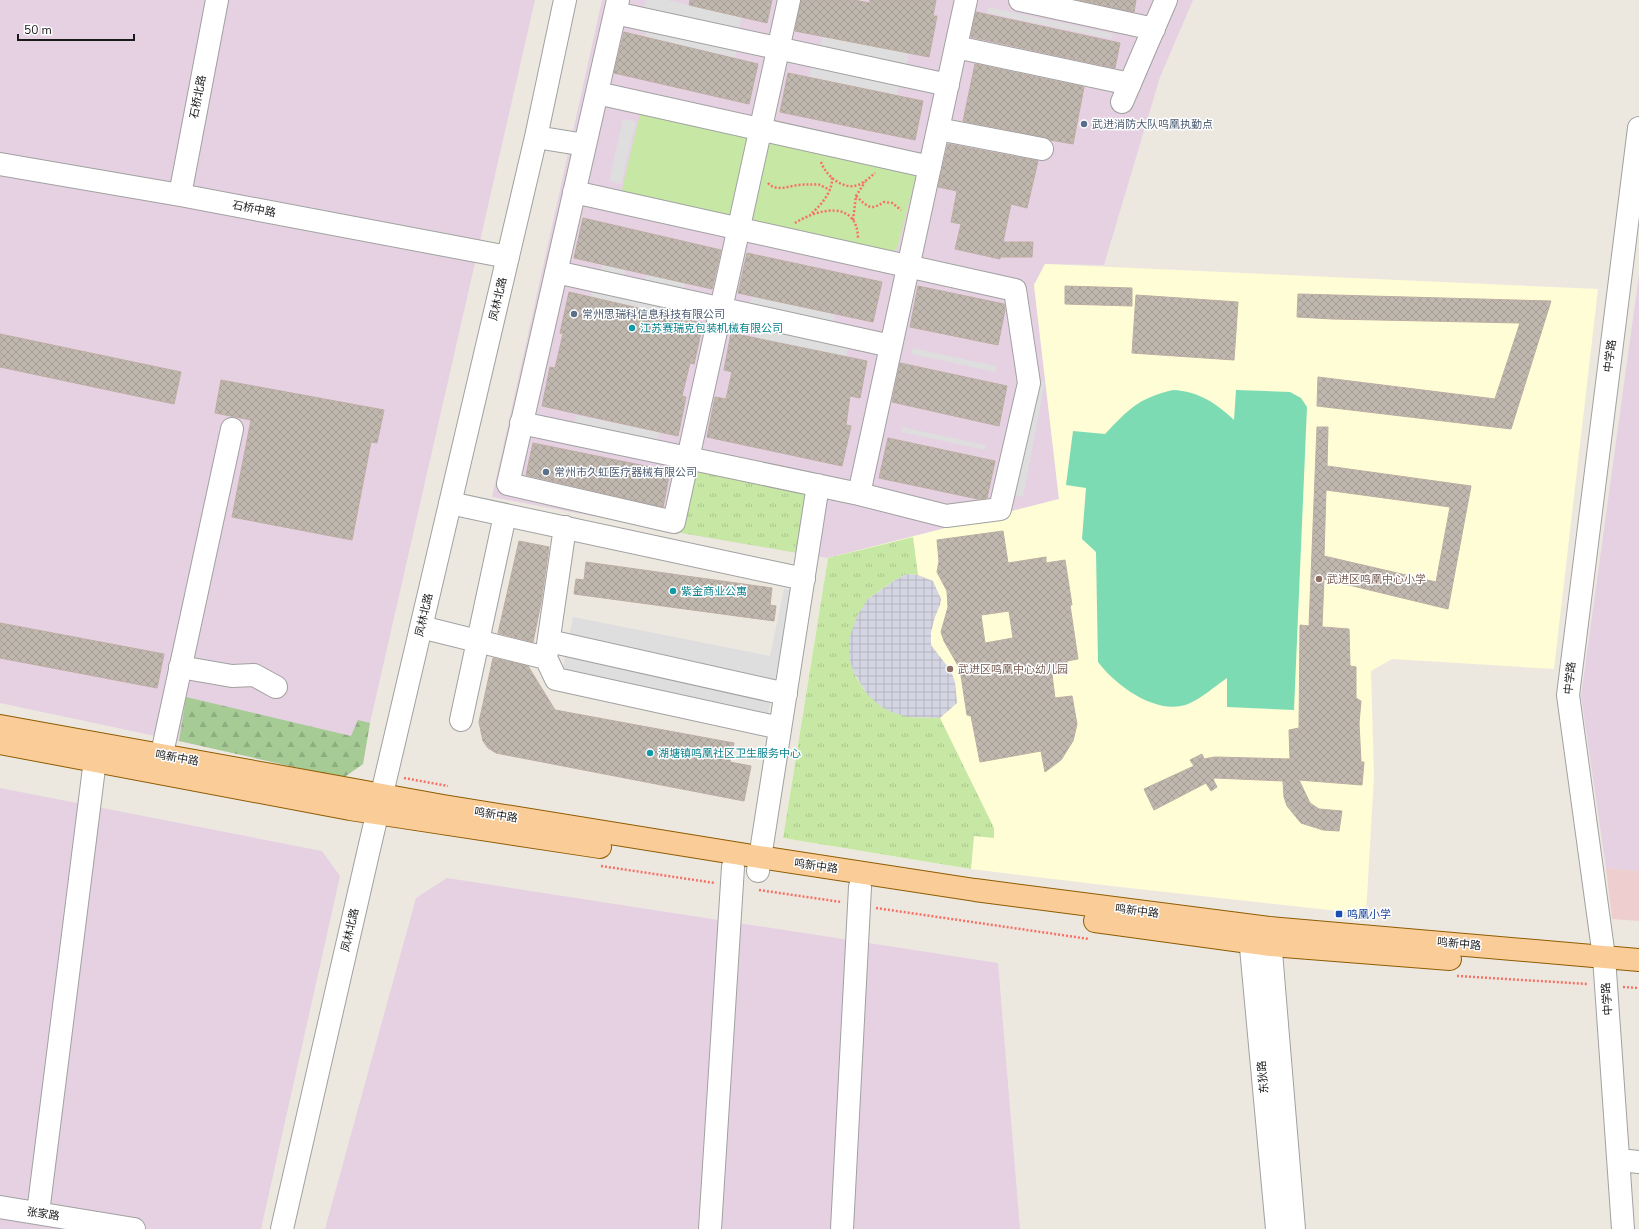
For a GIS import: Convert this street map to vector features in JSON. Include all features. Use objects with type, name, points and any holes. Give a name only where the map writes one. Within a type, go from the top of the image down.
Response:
[{"type":"main road","name":"鸣新中路","points":[[0,726],[159,764],[379,804],[759,864],[975,890],[1260,935]]},
{"type":"main road","name":"鸣新中路","points":[[0,743],[95,760],[159,764]]},
{"type":"main road","name":"鸣新中路","points":[[379,804],[732,877],[759,864],[859,896],[1639,974]]},
{"type":"main road","name":"鸣新中路","points":[[1605,971],[1639,960]]},
{"type":"street","name":"石桥北路","points":[[180,195],[217,0]]},
{"type":"street","name":"凤林北路","points":[[282,1229],[379,804],[536,137],[565,0]]},
{"type":"street","points":[[789,0],[780,48],[762,130],[674,522],[508,484],[617,7],[780,48],[948,85]]},
{"type":"street","points":[[859,494],[966,0]]},
{"type":"street","points":[[1020,0],[1154,29]]},
{"type":"street","points":[[956,47],[1126,93],[1166,0]]},
{"type":"street","points":[[597,93],[930,167]]},
{"type":"street","name":"中学路","points":[[1623,1229],[1629,1161],[1568,695],[1639,128]]},
{"type":"street","points":[[938,129],[1042,149]]},
{"type":"street","points":[[536,137],[585,145]]},
{"type":"street","name":"石桥中路","points":[[0,164],[180,195],[508,257]]},
{"type":"street","points":[[521,423],[818,485],[946,516],[1000,509],[1029,383],[1015,290],[574,192]]},
{"type":"street","points":[[556,272],[891,346]]},
{"type":"street","points":[[159,764],[232,429]]},
{"type":"street","points":[[759,864],[818,485]]},
{"type":"street","points":[[450,503],[804,579]]},
{"type":"street","points":[[461,720],[505,515]]},
{"type":"street","points":[[565,527],[548,650],[556,679],[780,728]]},
{"type":"street","points":[[421,628],[478,641],[548,650],[786,694]]},
{"type":"street","points":[[180,667],[232,676],[254,675],[276,687]]},
{"type":"street","points":[[38,1213],[95,760]]},
{"type":"street","points":[[710,1229],[732,877]]},
{"type":"street","points":[[842,1229],[859,896]]},
{"type":"street","name":"东狄路","points":[[1260,935],[1277,1229]]},
{"type":"street","name":"东狄路","points":[[1260,935],[1294,1229]]},
{"type":"street","name":"张家路","points":[[0,1207],[134,1229]]},
{"type":"path","points":[[813,141],[824,170],[832,177],[848,185],[855,186],[867,180]]},
{"type":"path","points":[[853,221],[856,196],[867,180],[888,158]]},
{"type":"path","points":[[753,168],[766,176],[769,184],[776,188],[818,184],[830,190]]},
{"type":"path","points":[[811,214],[830,190],[832,185],[832,177]]},
{"type":"path","points":[[856,196],[868,207],[875,208],[884,202],[892,203],[906,213],[919,216]]},
{"type":"path","points":[[781,238],[795,223],[811,214],[840,210],[849,214],[858,232],[857,254]]},
{"type":"path","points":[[386,774],[448,786]]},
{"type":"path","points":[[599,866],[732,877],[859,896],[1092,940]]},
{"type":"path","points":[[1455,976],[1605,971],[1639,988]]},
{"type":"shaded area","points":[[0,0],[535,0],[370,723],[363,764],[343,778],[0,703]]},
{"type":"shaded area","points":[[602,0],[1193,0],[1160,77],[1104,265],[1045,264],[1034,285],[1059,499],[828,558],[676,532],[492,497]]},
{"type":"shaded area","points":[[646,0],[667,0],[742,17],[739,29],[644,7]]},
{"type":"shaded area","points":[[988,7],[1113,34],[1112,39],[987,13]]},
{"type":"shaded area","points":[[648,27],[738,47],[735,58],[645,37]]},
{"type":"shaded area","points":[[823,36],[909,53],[907,64],[820,46]]},
{"type":"shaded area","points":[[988,63],[1072,81],[1071,86],[988,68]]},
{"type":"shaded area","points":[[812,67],[899,85],[897,95],[809,77]]},
{"type":"shaded area","points":[[623,119],[636,122],[621,184],[609,181]]},
{"type":"shaded area","points":[[603,264],[626,269],[623,278],[600,273]]},
{"type":"shaded area","name":"武进区鸣凰中心小学","points":[[1045,264],[1598,289],[1554,669],[1392,659],[1371,671],[1374,776],[1366,914],[971,869],[783,838],[828,558],[1059,499],[1034,285]]},
{"type":"shaded area","points":[[647,274],[685,283],[683,293],[644,284]]},
{"type":"shaded area","points":[[1639,275],[1639,871],[1606,868],[1581,696]]},
{"type":"shaded area","points":[[592,286],[689,307],[687,318],[590,297]]},
{"type":"shaded area","points":[[752,295],[835,312],[833,325],[749,308]]},
{"type":"shaded area","points":[[758,326],[849,345],[846,357],[755,338]]},
{"type":"shaded area","points":[[912,348],[996,366],[995,372],[911,354]]},
{"type":"shaded area","points":[[1036,380],[1045,382],[1023,497],[1014,495]]},
{"type":"shaded area","points":[[576,415],[659,432],[657,444],[573,427]]},
{"type":"shaded area","points":[[902,427],[986,445],[985,450],[901,432]]},
{"type":"shaded area","points":[[907,574],[918,575],[933,581],[941,599],[931,632],[931,645],[951,671],[955,682],[957,703],[940,718],[908,717],[891,712],[880,706],[867,694],[854,673],[849,658],[849,639],[857,616],[868,599],[895,580]]},
{"type":"shaded area","points":[[784,589],[793,590],[765,729],[559,688],[573,617],[770,656]]},
{"type":"shaded area","points":[[0,788],[322,851],[340,876],[261,1229],[0,1229]]},
{"type":"shaded area","points":[[1606,868],[1639,871],[1639,921],[1612,919]]},
{"type":"shaded area","points":[[447,878],[998,963],[1020,1229],[325,1229],[416,898]]},
{"type":"green space","points":[[648,112],[744,134],[749,143],[733,212],[725,218],[627,195],[622,189],[640,114]]},
{"type":"green space","points":[[768,141],[912,168],[916,176],[897,249],[888,253],[755,225],[751,220]]},
{"type":"green space","points":[[1173,390],[1199,395],[1220,408],[1234,420],[1236,390],[1290,392],[1301,398],[1307,407],[1294,710],[1227,707],[1227,678],[1193,702],[1176,707],[1163,706],[1151,702],[1126,689],[1098,662],[1096,552],[1082,539],[1086,488],[1066,485],[1073,431],[1105,434],[1134,406],[1151,397]]},
{"type":"green space","points":[[690,461],[814,487],[804,554],[676,532]]},
{"type":"green space","points":[[913,537],[918,575],[907,574],[895,580],[868,599],[849,658],[856,677],[867,694],[908,717],[940,718],[994,828],[994,838],[974,836],[971,869],[783,838],[828,558]]},
{"type":"green space","points":[[186,697],[351,736],[358,720],[370,723],[363,764],[343,778],[179,741]]},
{"type":"building","points":[[690,0],[772,0],[767,23],[689,5]]},
{"type":"building","points":[[801,0],[854,0],[870,3],[870,0],[936,0],[933,16],[937,16],[929,57],[795,31]]},
{"type":"building","points":[[1079,0],[1136,0],[1134,12]]},
{"type":"building","points":[[976,12],[1120,43],[1115,68],[971,37]]},
{"type":"building","points":[[624,32],[758,64],[749,104],[614,73]]},
{"type":"building","points":[[975,64],[1084,87],[1073,144],[963,121]]},
{"type":"building","points":[[788,73],[923,101],[915,140],[780,112]]},
{"type":"building","points":[[948,144],[1038,161],[1027,208],[1011,204],[1003,242],[1033,242],[1032,257],[1000,257],[1000,259],[955,249],[961,224],[951,222],[957,191],[938,187]]},
{"type":"building","points":[[583,218],[721,250],[712,289],[574,258]]},
{"type":"building","points":[[747,253],[882,282],[873,322],[738,293]]},
{"type":"building","points":[[918,286],[1004,304],[1005,310],[998,345],[910,327]]},
{"type":"building","points":[[1065,286],[1132,288],[1132,306],[1065,304]]},
{"type":"building","points":[[569,292],[703,323],[694,364],[690,363],[682,396],[686,397],[678,436],[542,406],[550,367],[555,368],[563,334],[560,333]]},
{"type":"building","points":[[1298,294],[1551,301],[1511,429],[1317,406],[1318,377],[1495,399],[1520,323],[1297,317]]},
{"type":"building","points":[[1136,295],[1238,302],[1234,360],[1132,353]]},
{"type":"building","points":[[731,333],[867,361],[860,398],[850,396],[846,425],[851,426],[842,466],[707,437],[715,397],[726,399],[732,372],[724,370]]},
{"type":"building","points":[[0,334],[181,372],[174,404],[0,367]]},
{"type":"building","points":[[900,363],[1007,386],[999,426],[892,402]]},
{"type":"building","points":[[221,380],[384,410],[377,443],[371,442],[352,540],[232,517],[251,420],[215,413]]},
{"type":"building","points":[[1317,427],[1328,427],[1327,466],[1471,486],[1448,609],[1324,579],[1322,627],[1349,629],[1350,666],[1356,667],[1356,698],[1361,701],[1359,723],[1361,762],[1364,762],[1362,785],[1299,780],[1310,803],[1319,809],[1342,811],[1339,831],[1323,830],[1301,823],[1287,806],[1284,797],[1283,781],[1215,778],[1213,779],[1217,787],[1211,791],[1206,783],[1154,810],[1144,789],[1194,766],[1190,760],[1202,754],[1204,759],[1215,757],[1290,759],[1289,730],[1299,728],[1300,625],[1309,626]],"holes":[[[1326,490],[1450,507],[1436,582],[1324,556]]]},
{"type":"building","points":[[888,438],[995,461],[987,498],[978,499],[879,478]]},
{"type":"building","points":[[533,443],[670,471],[663,507],[526,475]]},
{"type":"building","points":[[1003,531],[1008,563],[1046,557],[1046,563],[1065,560],[1078,659],[1067,661],[1068,672],[1052,675],[1055,698],[1072,696],[1077,724],[1073,741],[1061,760],[1045,772],[1041,751],[980,762],[971,716],[967,715],[960,669],[944,641],[941,632],[948,607],[947,591],[937,572],[939,561],[937,540]],"holes":[[[1009,611],[1013,638],[985,643],[981,615]]]},
{"type":"building","points":[[519,541],[549,547],[541,603],[533,642],[498,633]]},
{"type":"building","name":"紫金商业公寓","points":[[586,562],[772,588],[770,605],[776,606],[774,621],[574,594],[576,579],[584,580]]},
{"type":"building","points":[[0,623],[164,654],[157,688],[0,658]]},
{"type":"building","points":[[493,658],[528,666],[555,710],[734,743],[730,762],[751,766],[744,801],[496,753],[488,748],[483,741],[479,722]]},
{"type":"place","name":"武进消防大队呜凰执勤点","points":[[1084,124]]},
{"type":"place","name":"常州思瑞科信息科技有限公司","points":[[574,314]]},
{"type":"place","name":"江苏赛瑞克包装机械有限公司","points":[[632,328]]},
{"type":"place","name":"常州市久虹医疗器械有限公司","points":[[546,472]]},
{"type":"place","name":"武进区鸣凰中心小学","points":[[1319,579]]},
{"type":"place","name":"紫金商业公寓","points":[[673,591]]},
{"type":"place","name":"武进区鸣凰中心幼儿园","points":[[950,669]]},
{"type":"place","name":"湖塘镇鸣凰社区卫生服务中心","points":[[650,753]]},
{"type":"place","name":"鸣凰小学","points":[[1339,914]]}]
